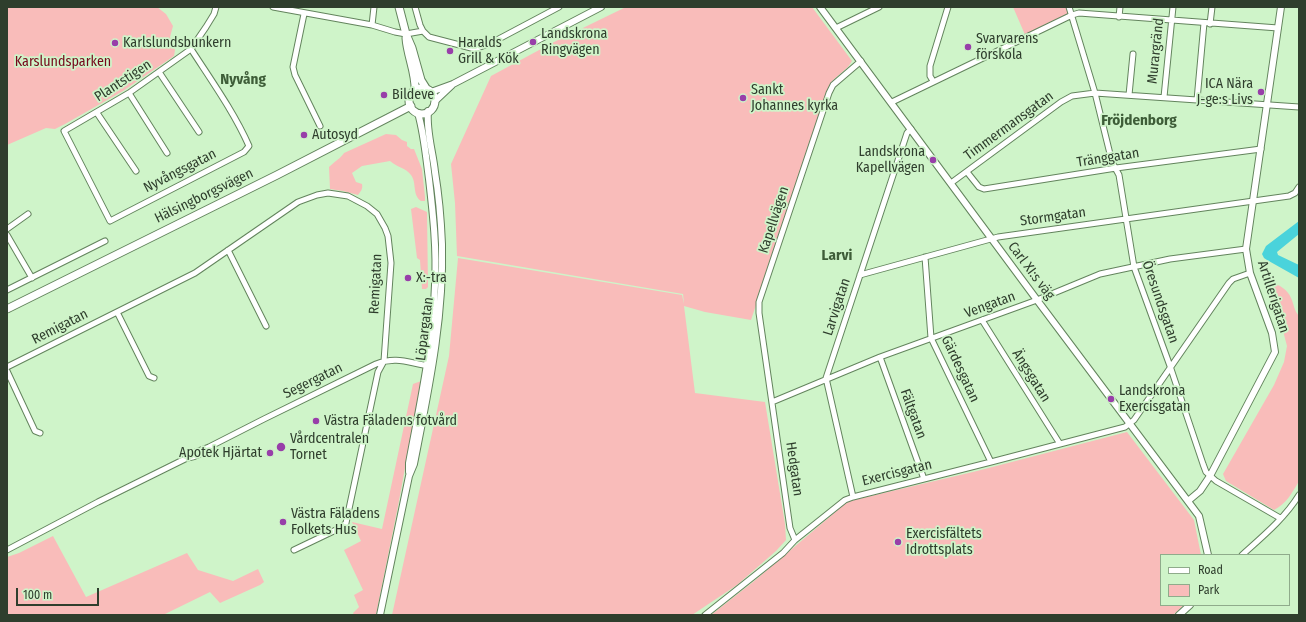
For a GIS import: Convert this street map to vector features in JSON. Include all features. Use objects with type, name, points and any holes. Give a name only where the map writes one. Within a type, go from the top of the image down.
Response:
[{"type":"main road","points":[[399,7],[421,80],[428,90],[435,101],[433,107],[428,112],[418,113],[411,106],[409,101],[410,96],[415,90],[420,88],[428,90]]},
{"type":"main road","points":[[406,34],[407,49],[415,82],[415,90]]},
{"type":"main road","name":"Hälsingborgsvägen","points":[[7,309],[277,175],[411,106]]},
{"type":"street","name":"Plantstigen","points":[[64,131],[97,113],[128,93],[191,49],[214,14],[216,7]]},
{"type":"street","points":[[273,7],[304,14],[372,25],[406,34],[423,31]]},
{"type":"street","points":[[372,25],[374,7]]},
{"type":"street","points":[[414,7],[423,31],[429,37],[475,49],[485,46],[559,7]]},
{"type":"street","points":[[428,90],[453,84],[601,7]]},
{"type":"street","name":"Carl XI:s väg","points":[[820,7],[892,102],[1129,424],[1199,516],[1208,554]]},
{"type":"street","points":[[836,28],[879,7]]},
{"type":"street","points":[[933,81],[930,76],[930,66],[948,7]]},
{"type":"street","name":"Öresundsgatan","points":[[1070,7],[1095,93],[1112,162],[1119,175],[1134,267],[1170,366],[1203,464],[1210,476]]},
{"type":"street","points":[[1119,17],[1120,7]]},
{"type":"street","name":"Murargränd","points":[[1164,97],[1173,7]]},
{"type":"street","points":[[1210,24],[1212,7]]},
{"type":"street","name":"Artillerigatan","points":[[1188,501],[1200,491],[1210,476],[1276,352],[1272,333],[1250,273],[1246,249],[1281,7]]},
{"type":"street","points":[[892,102],[933,81],[1079,13],[1204,24],[1278,28]]},
{"type":"street","points":[[304,14],[293,67],[295,75],[320,126]]},
{"type":"street","points":[[1197,100],[1204,24]]},
{"type":"street","name":"Nyvångsgatan","points":[[64,131],[110,221],[244,152],[249,146],[230,110],[191,49]]},
{"type":"street","points":[[1130,95],[1133,54]]},
{"type":"street","name":"Kapellvägen","points":[[772,402],[759,313],[759,302],[829,92],[833,85],[861,61]]},
{"type":"street","points":[[159,72],[199,132]]},
{"type":"street","points":[[435,101],[453,84]]},
{"type":"street","points":[[128,93],[167,153]]},
{"type":"street","name":"Timmermansgatan","points":[[951,183],[1061,102],[1072,96],[1095,93],[1299,107]]},
{"type":"street","name":"Löpargatan","points":[[380,615],[409,476],[409,463],[440,308],[442,252],[439,197],[427,120],[428,112]]},
{"type":"street","points":[[97,113],[136,171]]},
{"type":"street","name":"Löpargatan","points":[[418,113],[423,134],[430,190],[436,271],[429,366]]},
{"type":"street","name":"Larvigatan","points":[[826,378],[907,133],[911,129]]},
{"type":"street","name":"Tränggatan","points":[[967,172],[979,188],[984,190],[1116,168],[1261,149]]},
{"type":"street","name":"Stormgatan","points":[[860,275],[992,238],[1288,196],[1295,193],[1299,187]]},
{"type":"street","name":"Remigatan","points":[[7,367],[195,273],[284,211],[309,197],[323,194],[336,194],[348,196],[367,206],[377,214],[382,221],[390,244],[391,263],[384,361],[378,372],[346,523],[342,527],[294,550]]},
{"type":"street","points":[[7,229],[28,214]]},
{"type":"street","points":[[7,235],[32,278]]},
{"type":"street","points":[[7,290],[105,241]]},
{"type":"street","name":"Vengatan","points":[[772,402],[826,378],[1037,300],[1100,274],[1170,259],[1246,249]]},
{"type":"street","points":[[228,250],[266,326]]},
{"type":"street","name":"Gärdesgatan","points":[[925,257],[931,338],[991,462]]},
{"type":"street","points":[[1129,424],[1134,420],[1170,366],[1232,279],[1250,273]]},
{"type":"street","points":[[117,312],[149,376],[154,378]]},
{"type":"street","name":"Ängsgatan","points":[[982,320],[1060,444]]},
{"type":"street","name":"Fältgatan","points":[[880,357],[924,479]]},
{"type":"street","name":"Segergatan","points":[[7,550],[98,502],[187,458],[202,454],[209,447],[384,361],[395,359],[429,366]]},
{"type":"street","points":[[7,371],[35,431],[40,433]]},
{"type":"street","points":[[826,378],[853,497]]},
{"type":"street","name":"Hedgatan","points":[[772,402],[790,528],[795,540]]},
{"type":"street","name":"Exercisgatan","points":[[705,615],[783,553],[795,540],[845,500],[1060,444],[1129,424]]},
{"type":"street","points":[[1210,476],[1280,518]]},
{"type":"street","points":[[1243,554],[1280,518],[1294,503],[1299,495]]},
{"type":"street","points":[[1179,615],[1189,606]]},
{"type":"green space","name":"Karslundsparken","points":[[7,7],[157,7],[166,14],[173,26],[170,37],[175,50],[174,56],[123,91],[65,124],[55,129],[46,128],[7,145]]},
{"type":"green space","points":[[626,7],[812,7],[852,61],[848,67],[832,81],[827,92],[751,320],[705,312],[684,306],[695,393],[765,402],[785,524],[786,540],[776,551],[737,585],[692,615],[392,615],[449,356],[458,258],[682,295],[684,304],[683,294],[457,256],[455,203],[451,164],[491,76],[554,42]]},
{"type":"green space","points":[[1013,7],[1069,7],[1072,15],[1026,37]]},
{"type":"green space","points":[[386,134],[396,135],[407,142],[407,146],[414,149],[422,169],[425,201],[421,201],[416,196],[414,182],[411,175],[406,170],[390,161],[362,166],[352,173],[356,182],[362,184],[362,189],[358,195],[330,189],[329,167],[344,153]]},
{"type":"green space","points":[[416,207],[427,212],[428,287],[426,289],[422,289],[420,260],[417,258],[411,209]]},
{"type":"green space","points":[[1271,283],[1280,286],[1288,292],[1299,316],[1299,481],[1286,501],[1274,510],[1226,481],[1223,474],[1274,385],[1284,362],[1287,346],[1282,327],[1270,295]]},
{"type":"green space","points":[[421,381],[376,615],[354,615],[353,613],[359,607],[354,595],[363,590],[344,550],[361,541],[352,522],[382,529],[413,384]]},
{"type":"green space","points":[[1127,432],[1194,520],[1201,554],[1160,554],[1160,606],[1183,606],[1173,615],[711,615],[753,582],[846,503]]},
{"type":"green space","points":[[53,536],[86,597],[187,553],[198,570],[233,581],[258,569],[264,582],[220,603],[210,592],[163,615],[7,615],[7,557],[19,553]]},
{"type":"water","points":[[1299,221],[1299,234],[1277,252],[1278,255],[1299,265],[1299,278],[1267,260],[1262,254],[1266,246]]},
{"type":"place","name":"Landskrona Ringvägen","points":[[533,42]]},
{"type":"place","name":"Karlslundsbunkern","points":[[115,43]]},
{"type":"place","name":"Svarvarens förskola","points":[[968,47]]},
{"type":"place","name":"Haralds Grill & Kök","points":[[450,51]]},
{"type":"place","name":"ICA Nära J-ge:s Livs","points":[[1261,92]]},
{"type":"place","name":"Bildeve","points":[[384,95]]},
{"type":"place","name":"Sankt Johannes kyrka","points":[[743,98]]},
{"type":"place","name":"Autosyd","points":[[304,135]]},
{"type":"place","name":"Landskrona Kapellvägen","points":[[933,160]]},
{"type":"place","name":"X:-tra","points":[[408,278]]},
{"type":"place","name":"Landskrona Exercisgatan","points":[[1111,399]]},
{"type":"place","name":"Västra Fäladens fotvård","points":[[316,421]]},
{"type":"place","name":"Vårdcentralen Tornet","points":[[281,447]]},
{"type":"place","name":"Apotek Hjärtat","points":[[270,453]]},
{"type":"place","name":"Västra Fäladens Folkets Hus","points":[[283,522]]},
{"type":"place","name":"Exercisfältets Idrottsplats","points":[[898,542]]},
{"type":"district","name":"Nyvång","points":[[243,80]]},
{"type":"district","name":"Fröjdenborg","points":[[1139,121]]},
{"type":"district","name":"Larvi","points":[[837,256]]}]
